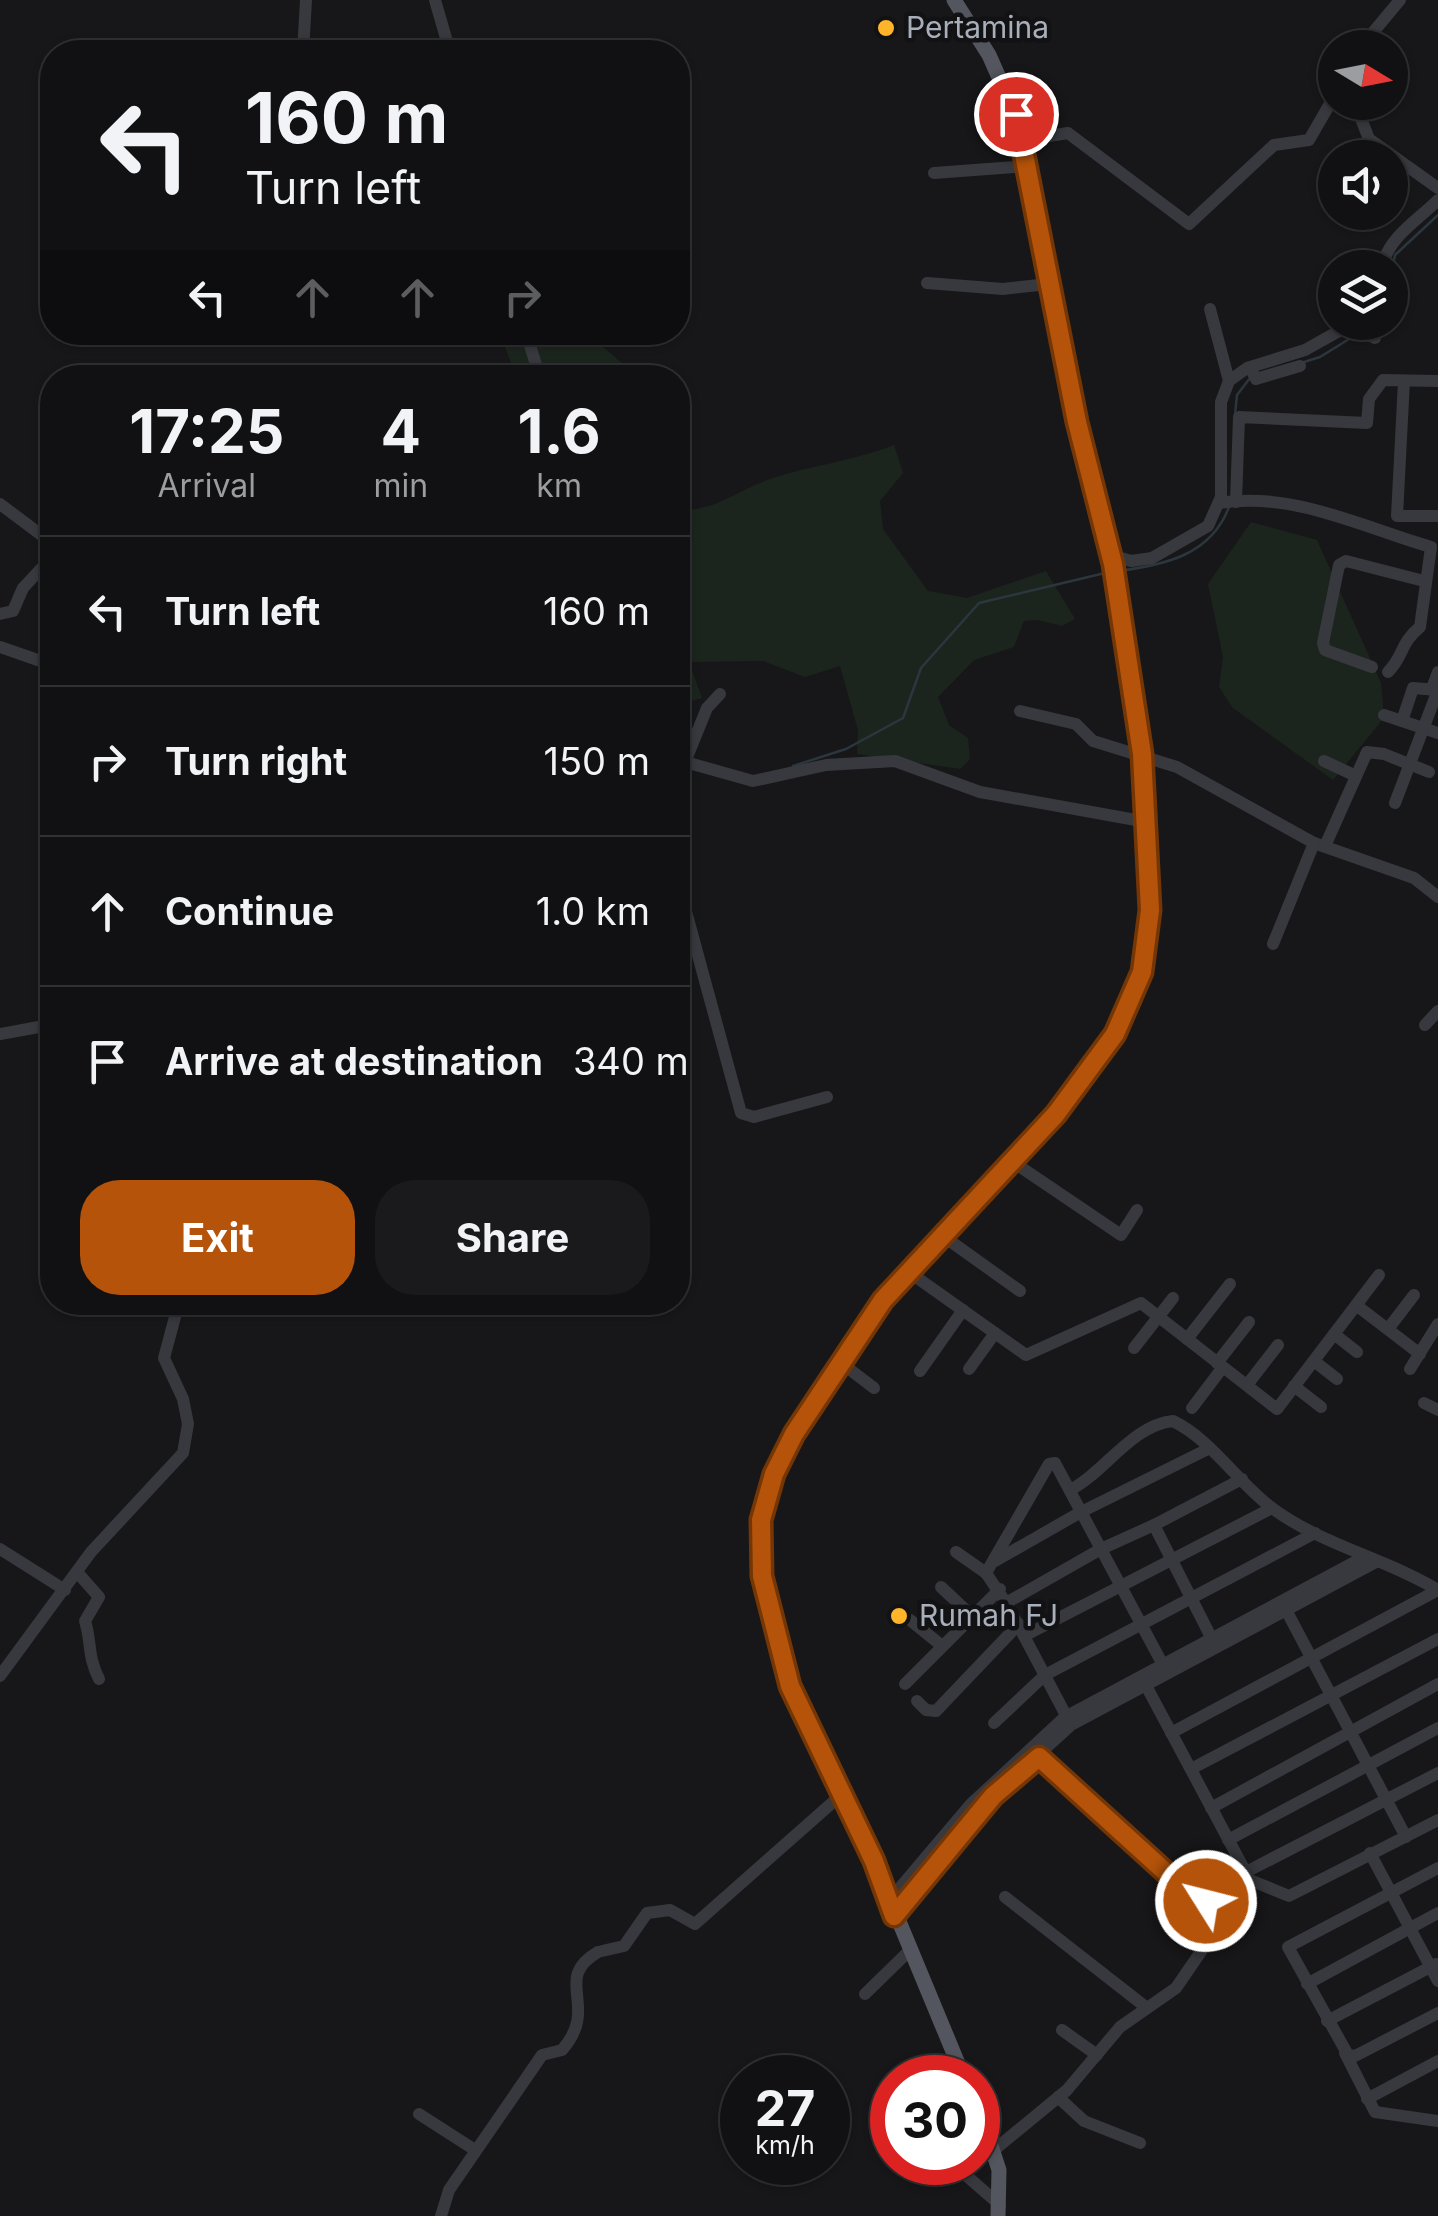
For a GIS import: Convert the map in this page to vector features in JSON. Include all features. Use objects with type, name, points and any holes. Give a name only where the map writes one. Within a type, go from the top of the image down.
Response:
[{"type":"main road","points":[[954,0],[989,55],[1024,140],[1048,284],[1118,591],[1142,754],[1150,910],[1142,972],[1103,1051],[1056,1114],[883,1300],[840,1362],[774,1474],[761,1520],[760,1548],[770,1615],[790,1686],[954,2055]]},
{"type":"main road","points":[[997,2185],[999,2211]]},
{"type":"street","points":[[304,40],[306,0]]},
{"type":"street","points":[[435,0],[447,40]]},
{"type":"street","points":[[1375,30],[1400,0]]},
{"type":"street","points":[[1024,140],[1068,133],[1189,224],[1274,146],[1309,140],[1322,120]]},
{"type":"street","points":[[1362,120],[1369,139],[1438,188]]},
{"type":"street","points":[[934,173],[1027,166]]},
{"type":"street","points":[[1386,250],[1396,236],[1438,200]]},
{"type":"street","points":[[927,283],[1004,289],[1048,284]]},
{"type":"street","points":[[1210,309],[1229,381],[1221,402],[1226,502]]},
{"type":"street","points":[[1229,381],[1327,340]]},
{"type":"street","points":[[1252,372],[1300,366]]},
{"type":"street","points":[[1112,560],[1152,558],[1208,526],[1226,502],[1239,417],[1367,423],[1369,399],[1383,380],[1438,381]]},
{"type":"street","points":[[1404,381],[1397,523],[1438,516]]},
{"type":"street","points":[[1226,502],[1331,510],[1370,529],[1434,548],[1424,581],[1428,591],[1420,627],[1402,641],[1388,672]]},
{"type":"street","points":[[0,504],[40,534]]},
{"type":"street","points":[[1372,667],[1325,650],[1322,644],[1338,565],[1346,561],[1424,581]]},
{"type":"street","points":[[0,614],[13,611],[23,588],[40,570]]},
{"type":"street","points":[[0,647],[40,661]]},
{"type":"street","points":[[1395,803],[1436,689],[1438,672]]},
{"type":"street","points":[[1402,721],[1413,688],[1425,692],[1436,689]]},
{"type":"street","points":[[690,743],[707,708],[720,694]]},
{"type":"street","points":[[1020,712],[1076,724],[1093,741],[1178,767],[1319,844],[1414,878],[1438,897]]},
{"type":"street","points":[[1384,715],[1438,733]]},
{"type":"street","points":[[1273,944],[1367,752],[1429,772]]},
{"type":"street","points":[[1324,760],[1356,776]]},
{"type":"street","points":[[690,764],[736,778],[768,782],[826,765],[895,761],[980,792],[1147,822]]},
{"type":"street","points":[[690,927],[740,1113],[754,1118],[826,1098]]},
{"type":"street","points":[[1425,1026],[1438,1011]]},
{"type":"street","points":[[0,1034],[40,1027]]},
{"type":"street","points":[[1012,1162],[1121,1234],[1137,1210]]},
{"type":"street","points":[[943,1236],[1020,1291]]},
{"type":"street","points":[[909,1272],[1026,1355],[1141,1303],[1277,1408],[1379,1275]]},
{"type":"street","points":[[1187,1339],[1230,1284]]},
{"type":"street","points":[[1388,1329],[1414,1295]]},
{"type":"street","points":[[1134,1348],[1173,1298]]},
{"type":"street","points":[[1356,1305],[1420,1354]]},
{"type":"street","points":[[920,1371],[963,1310]]},
{"type":"street","points":[[0,1676],[77,1572],[184,1452],[188,1424],[184,1399],[164,1358],[176,1315]]},
{"type":"street","points":[[1192,1408],[1248,1322]]},
{"type":"street","points":[[1410,1370],[1438,1324]]},
{"type":"street","points":[[970,1369],[995,1333]]},
{"type":"street","points":[[1334,1334],[1357,1352]]},
{"type":"street","points":[[1247,1385],[1278,1345]]},
{"type":"street","points":[[1314,1361],[1337,1379]]},
{"type":"street","points":[[840,1362],[874,1388]]},
{"type":"street","points":[[1294,1386],[1321,1407]]},
{"type":"street","points":[[1424,1403],[1438,1410]]},
{"type":"street","points":[[1070,1490],[1095,1477],[1112,1453],[1164,1422],[1178,1423],[1272,1508],[1315,1533],[1438,1590],[1172,1733]]},
{"type":"street","points":[[988,1568],[1081,1512],[1210,1448]]},
{"type":"street","points":[[988,1568],[1049,1464],[1058,1465],[1118,1586],[1163,1665]]},
{"type":"street","points":[[1006,1603],[1100,1549],[1242,1479]]},
{"type":"street","points":[[917,1701],[926,1710],[936,1711],[1022,1630],[1272,1508]]},
{"type":"street","points":[[1154,1525],[1189,1600],[1215,1643]]},
{"type":"street","points":[[994,1724],[1045,1675],[1315,1533]]},
{"type":"street","points":[[0,1549],[66,1590]]},
{"type":"street","points":[[956,1552],[988,1568],[1068,1721]]},
{"type":"street","points":[[891,1909],[972,1804],[1068,1721],[1370,1559]]},
{"type":"street","points":[[77,1572],[99,1597],[85,1620],[92,1636],[87,1654],[99,1679]]},
{"type":"street","points":[[940,1587],[972,1616]]},
{"type":"street","points":[[904,1684],[1000,1588]]},
{"type":"street","points":[[1284,1606],[1406,1837]]},
{"type":"street","points":[[910,1620],[941,1646]]},
{"type":"street","points":[[1191,1769],[1438,1639]]},
{"type":"street","points":[[1143,1680],[1163,1665],[1215,1643]]},
{"type":"street","points":[[1143,1680],[1248,1876],[1289,1896],[1438,1820]]},
{"type":"street","points":[[1211,1808],[1438,1684]]},
{"type":"street","points":[[891,1909],[993,1796],[1039,1757],[1068,1721]]},
{"type":"street","points":[[1228,1840],[1438,1728]]},
{"type":"street","points":[[1039,1757],[1194,1897],[1220,1902],[1242,1896]]},
{"type":"street","points":[[1000,2145],[1058,2097],[1120,2028],[1176,1988],[1242,1896],[1248,1876],[1438,1773]]},
{"type":"street","points":[[441,2216],[449,2190],[542,2054],[562,2050],[578,2029],[582,2009],[574,1988],[584,1960],[624,1946],[647,1913],[670,1910],[696,1924],[841,1795]]},
{"type":"street","points":[[1370,1853],[1434,1965],[1438,1982]]},
{"type":"street","points":[[1438,1868],[1288,1947],[1375,2112],[1438,2120]]},
{"type":"street","points":[[1005,1897],[1147,2008]]},
{"type":"street","points":[[1307,1984],[1438,1912]]},
{"type":"street","points":[[866,1994],[908,1952]]},
{"type":"street","points":[[1327,2021],[1434,1965]]},
{"type":"street","points":[[1344,2051],[1355,2056],[1438,2013]]},
{"type":"street","points":[[1062,2030],[1097,2054]]},
{"type":"street","points":[[1367,2099],[1438,2061]]},
{"type":"street","points":[[1058,2097],[1084,2122],[1140,2143]]},
{"type":"street","points":[[419,2114],[475,2150]]},
{"type":"street","points":[[974,2185],[999,2211]]},
{"type":"shaded area","points":[[504,345],[601,345],[623,365],[560,365],[512,365]]},
{"type":"shaded area","points":[[894,445],[903,473],[880,501],[883,529],[928,591],[967,598],[1046,571],[1075,619],[1062,626],[1024,621],[1014,647],[974,660],[938,697],[949,725],[968,738],[970,759],[960,769],[857,754],[858,730],[840,666],[805,677],[763,661],[690,662],[690,510],[717,503],[773,478]]},
{"type":"shaded area","points":[[1251,522],[1317,540],[1381,683],[1384,718],[1333,780],[1233,708],[1219,687],[1223,657],[1208,584]]},
{"type":"shaded area","points":[[690,665],[702,698],[690,701]]},
{"type":"waterway","points":[[1400,250],[1438,215]]},
{"type":"waterway","points":[[1304,362],[1348,340]]},
{"type":"waterway","points":[[1235,415],[1237,395],[1250,378]]},
{"type":"waterway","points":[[1118,571],[1169,561],[1198,547],[1211,536],[1229,507]]},
{"type":"waterway","points":[[793,766],[846,749],[903,718],[921,668],[979,603],[1105,573]]},
{"type":"place","name":"Pertamina","points":[[886,28]]},
{"type":"place","name":"Rumah FJ","points":[[899,1616]]},
{"type":"route","points":[[1016,114],[1077,422],[1113,564],[1142,754],[1150,910],[1142,972],[1115,1034],[1056,1114],[883,1300],[794,1434],[774,1474],[761,1520],[762,1576],[790,1686],[874,1861],[894,1916],[933,1864],[993,1796],[1039,1757],[1183,1888],[1206,1901]]}]
